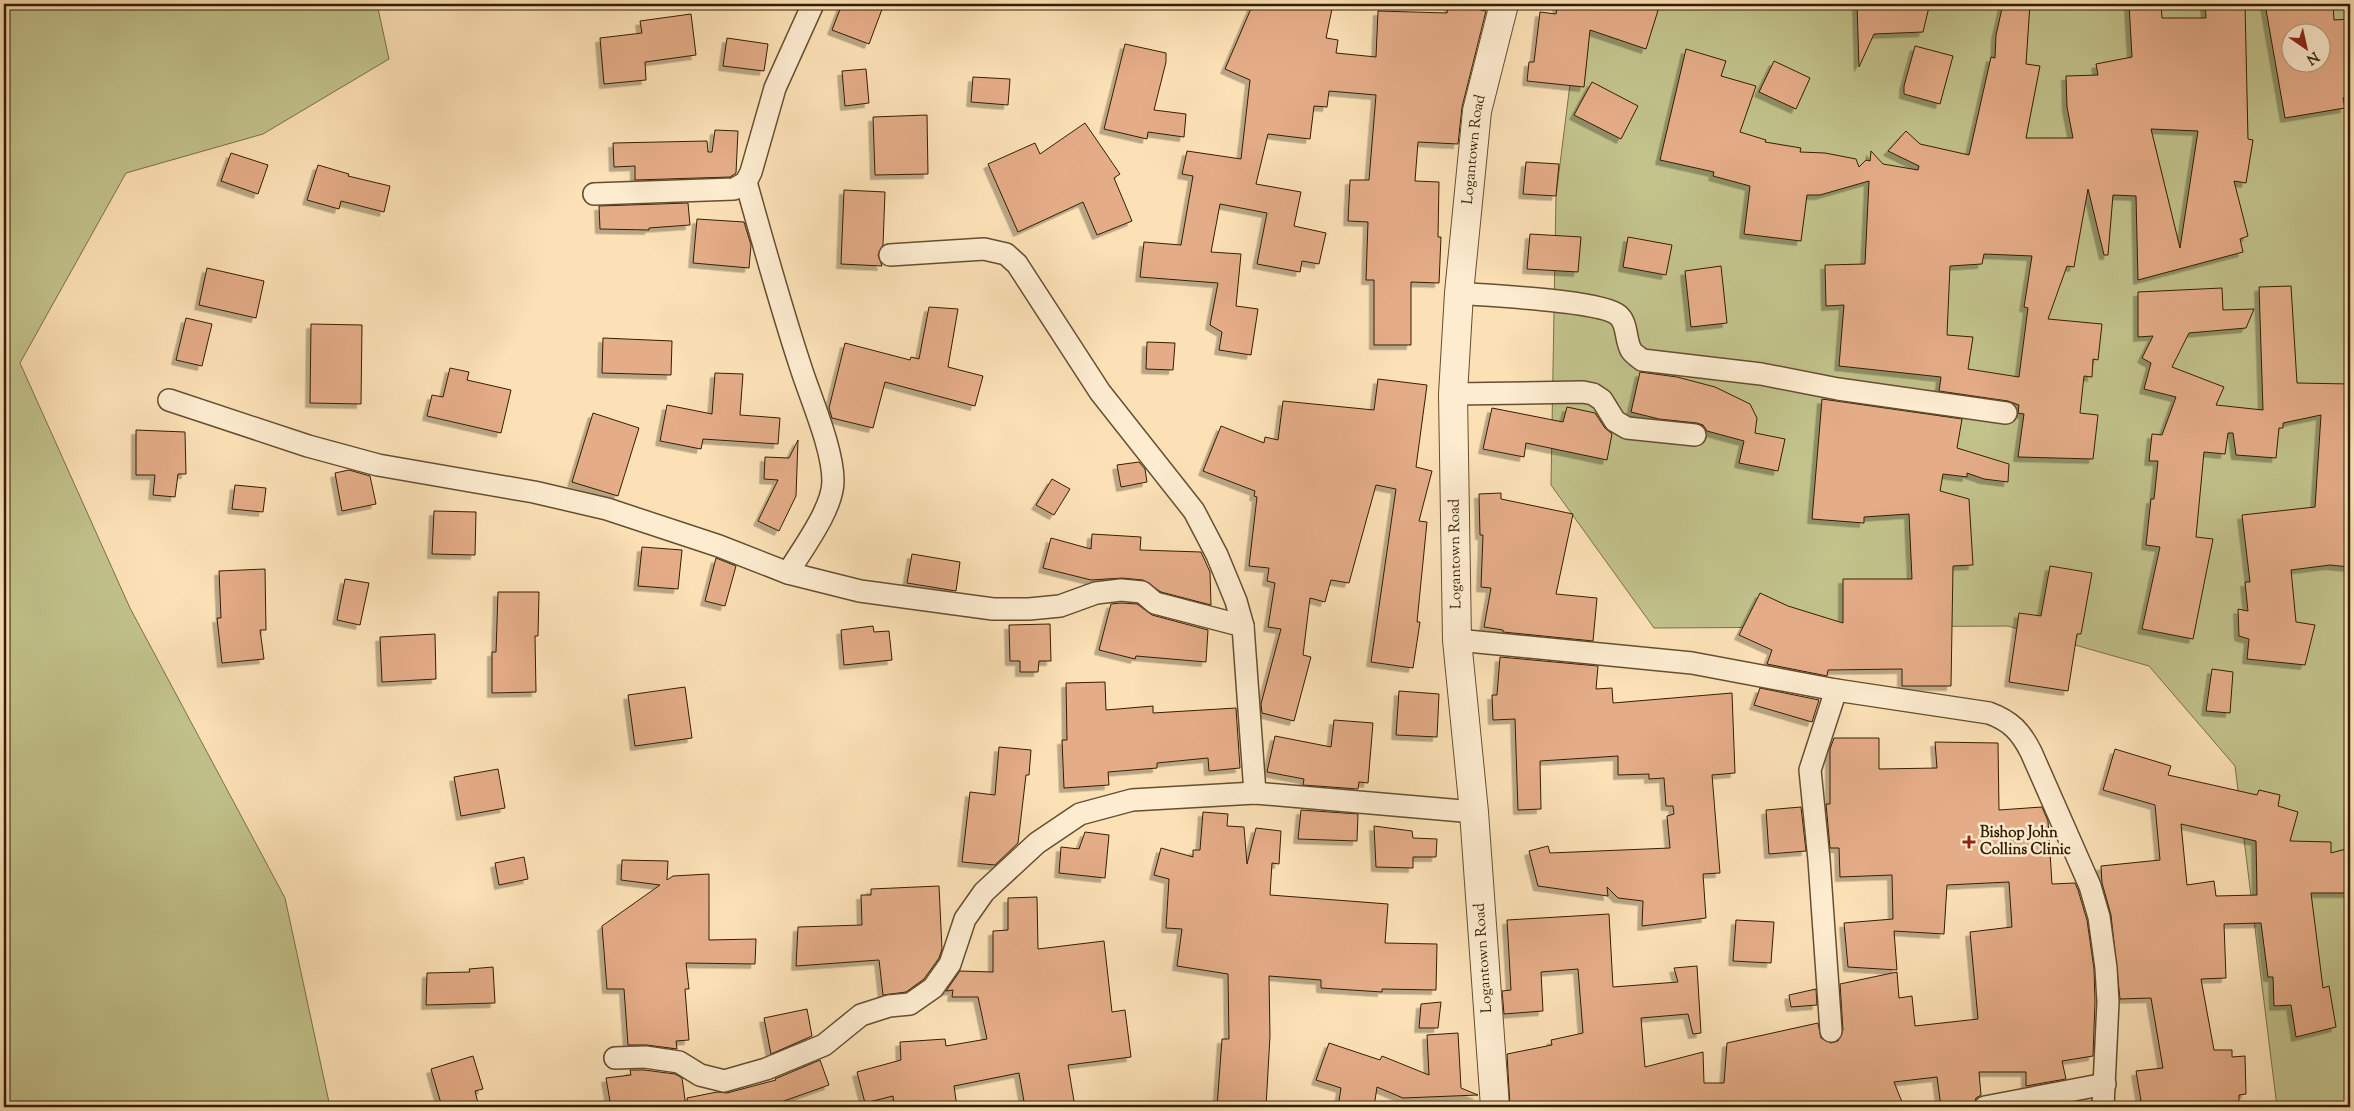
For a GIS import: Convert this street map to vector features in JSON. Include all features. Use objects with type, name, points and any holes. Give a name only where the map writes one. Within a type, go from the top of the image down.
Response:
[{"type":"street","points":[[594,194],[734,189],[746,182],[752,172],[775,88],[813,4]]},
{"type":"street","name":"Logantown Road","points":[[1495,1107],[1474,812],[1458,640],[1453,394],[1459,293],[1477,111],[1504,4]]},
{"type":"street","points":[[746,182],[799,362],[824,439],[833,483],[818,523],[788,573]]},
{"type":"street","points":[[890,255],[984,249],[1006,254],[1017,264],[1100,392],[1194,511],[1217,554],[1236,601],[1243,626],[1255,794]]},
{"type":"street","points":[[1459,293],[1586,304],[1610,311],[1618,315],[1624,323],[1631,352],[1642,360],[1762,374],[1838,389],[2006,413]]},
{"type":"street","points":[[1453,394],[1588,393],[1602,400],[1615,421],[1627,428],[1695,435]]},
{"type":"street","points":[[169,400],[308,446],[378,465],[534,492],[607,509],[719,546],[788,573],[860,591],[993,609],[1029,609],[1060,606],[1096,593],[1121,590],[1142,592],[1155,603],[1243,626]]},
{"type":"street","points":[[1458,640],[1692,663],[1836,690],[1990,712],[2003,718],[2023,736],[2090,886],[2099,917],[2106,968],[2108,1002],[2103,1107]]},
{"type":"street","points":[[1831,1031],[1810,770],[1836,690]]},
{"type":"street","points":[[615,1058],[645,1057],[678,1062],[700,1075],[724,1081],[783,1062],[824,1045],[861,1015],[889,1006],[910,1004],[934,988],[950,964],[965,919],[984,892],[1037,843],[1080,814],[1132,800],[1255,794],[1474,812]]},
{"type":"street","points":[[1985,1107],[2105,1084]]},
{"type":"green space","points":[[4,4],[377,4],[389,59],[263,134],[126,173],[20,363],[130,608],[285,898],[330,1107],[4,1107]]},
{"type":"green space","points":[[1580,4],[2350,4],[2350,1107],[2277,1107],[2235,766],[2149,666],[2008,626],[1654,628],[1551,485],[1556,196]]},
{"type":"building","points":[[842,4],[884,4],[869,44],[832,30]]},
{"type":"building","points":[[1253,4],[1333,4],[1326,38],[1338,40],[1336,53],[1376,57],[1378,11],[1447,13],[1450,4],[1486,11],[1462,107],[1458,144],[1418,142],[1415,181],[1439,182],[1438,237],[1441,237],[1439,283],[1411,282],[1411,345],[1374,345],[1374,280],[1366,280],[1368,222],[1348,221],[1350,180],[1369,180],[1376,95],[1329,91],[1327,107],[1314,106],[1310,139],[1268,134],[1256,184],[1301,192],[1294,226],[1326,233],[1319,264],[1302,261],[1300,272],[1257,264],[1267,213],[1220,204],[1211,252],[1241,254],[1236,306],[1258,309],[1251,355],[1219,350],[1222,332],[1210,325],[1218,283],[1140,277],[1144,242],[1181,245],[1193,176],[1182,174],[1187,151],[1241,159],[1250,80],[1225,69]]},
{"type":"building","points":[[1558,4],[1660,4],[1646,49],[1590,30],[1584,87],[1527,81],[1529,62],[1534,62],[1540,12],[1556,14]]},
{"type":"building","points":[[1857,4],[1915,4],[1929,7],[1923,32],[1874,34],[1859,67]]},
{"type":"building","points":[[2003,4],[2030,4],[2026,64],[2040,66],[2026,138],[2073,138],[2067,107],[2066,76],[2098,75],[2096,64],[2132,57],[2129,4],[2161,4],[2162,18],[2206,18],[2205,4],[2245,4],[2248,139],[2253,140],[2246,183],[2234,181],[2248,236],[2240,239],[2243,252],[2138,280],[2136,196],[2113,195],[2108,255],[2104,255],[2088,189],[2074,267],[2067,266],[2048,319],[2102,324],[2098,360],[2093,359],[2092,377],[2084,376],[2080,413],[2098,415],[2093,459],[2018,457],[2024,414],[2018,413],[2019,405],[2008,401],[1939,391],[1941,377],[1839,366],[1844,305],[1826,306],[1825,265],[1865,264],[1869,181],[1820,195],[1807,195],[1801,241],[1744,234],[1750,186],[1713,176],[1714,172],[1660,160],[1686,49],[1726,61],[1721,76],[1756,86],[1740,132],[1766,140],[1765,142],[1801,148],[1800,152],[1825,153],[1856,159],[1859,167],[1866,160],[1870,161],[1871,151],[1883,164],[1918,170],[1919,166],[1888,151],[1906,131],[1920,144],[1969,155],[1991,57],[1995,58],[1996,35]],"holes":[[[2151,129],[2198,131],[2180,248]],[[1984,254],[2032,256],[2024,307],[2028,308],[2019,377],[1968,369],[1973,337],[1947,335],[1950,266],[1982,264]]]},
{"type":"building","points":[[2265,4],[2333,4],[2334,20],[2350,19],[2350,97],[2343,98],[2345,108],[2285,118]]},
{"type":"building","points":[[691,14],[696,55],[645,62],[646,80],[604,84],[600,38],[642,33],[640,21]]},
{"type":"building","points":[[727,38],[768,44],[764,71],[723,66]]},
{"type":"building","points":[[1125,44],[1166,53],[1166,62],[1154,110],[1186,114],[1184,137],[1148,132],[1147,139],[1104,129]]},
{"type":"building","points":[[1915,46],[1953,56],[1940,104],[1904,94],[1904,86]]},
{"type":"building","points":[[1774,61],[1810,78],[1796,109],[1759,92]]},
{"type":"building","points":[[866,69],[869,103],[845,106],[842,71]]},
{"type":"building","points":[[973,77],[1010,79],[1008,105],[971,102]]},
{"type":"building","points":[[1592,82],[1638,106],[1621,139],[1574,115]]},
{"type":"building","points":[[927,115],[928,174],[875,175],[873,117]]},
{"type":"building","points":[[1085,123],[1120,174],[1114,178],[1132,221],[1097,235],[1083,202],[1018,232],[988,164],[1035,143],[1040,154]]},
{"type":"building","points":[[715,130],[738,131],[736,173],[730,177],[635,180],[635,166],[614,167],[613,143],[707,141],[708,152],[712,152]]},
{"type":"building","points":[[231,153],[268,165],[258,194],[221,181]]},
{"type":"building","points":[[1526,162],[1559,164],[1556,196],[1523,194]]},
{"type":"building","points":[[318,165],[349,174],[348,176],[390,186],[384,212],[341,201],[339,209],[307,200]]},
{"type":"building","points":[[844,190],[885,192],[883,245],[878,255],[882,266],[841,264]]},
{"type":"building","points":[[688,203],[690,225],[649,228],[649,230],[600,229],[599,206]]},
{"type":"building","points":[[697,219],[744,222],[751,245],[749,268],[693,263]]},
{"type":"building","points":[[1530,234],[1581,237],[1578,272],[1527,269]]},
{"type":"building","points":[[1628,237],[1672,245],[1666,275],[1623,267]]},
{"type":"building","points":[[1721,266],[1727,323],[1691,327],[1685,271]]},
{"type":"building","points":[[207,268],[264,281],[256,318],[199,305]]},
{"type":"building","points":[[2291,286],[2297,383],[2350,384],[2350,567],[2330,565],[2291,570],[2296,622],[2315,625],[2305,665],[2247,659],[2249,639],[2239,636],[2238,609],[2248,611],[2245,582],[2250,582],[2242,515],[2315,507],[2321,415],[2283,423],[2283,428],[2279,428],[2276,458],[2236,455],[2233,433],[2228,433],[2225,454],[2204,452],[2196,537],[2213,539],[2193,639],[2142,629],[2160,547],[2146,545],[2151,499],[2154,499],[2158,461],[2149,461],[2152,434],[2162,435],[2176,397],[2144,389],[2151,363],[2142,358],[2153,336],[2138,337],[2138,292],[2222,288],[2223,310],[2254,309],[2246,328],[2189,333],[2172,367],[2224,387],[2216,405],[2263,410],[2259,287]]},
{"type":"building","points":[[929,307],[958,309],[948,367],[983,376],[975,406],[885,382],[873,428],[832,418],[829,408],[845,343],[910,360],[911,357],[919,359]]},
{"type":"building","points":[[186,318],[212,324],[202,366],[176,360]]},
{"type":"building","points":[[311,324],[362,325],[361,404],[310,403]]},
{"type":"building","points":[[603,338],[672,341],[671,375],[602,373]]},
{"type":"building","points":[[1147,342],[1175,343],[1173,370],[1146,369]]},
{"type":"building","points":[[450,368],[469,372],[467,380],[511,390],[501,433],[427,416],[432,395],[443,397]]},
{"type":"building","points":[[1640,372],[1677,377],[1715,387],[1750,404],[1757,418],[1755,433],[1785,439],[1778,471],[1739,463],[1744,441],[1707,431],[1703,425],[1697,423],[1659,419],[1631,412]]},
{"type":"building","points":[[715,373],[743,374],[740,415],[780,418],[778,444],[703,439],[701,449],[660,441],[667,405],[712,414]]},
{"type":"building","points":[[1378,379],[1427,385],[1416,467],[1432,471],[1419,521],[1427,522],[1417,622],[1420,622],[1413,668],[1371,662],[1396,489],[1376,485],[1349,583],[1331,580],[1325,602],[1310,598],[1303,655],[1311,657],[1294,721],[1262,713],[1261,704],[1281,629],[1268,627],[1275,583],[1267,581],[1269,568],[1249,566],[1257,497],[1254,496],[1255,491],[1203,471],[1221,426],[1264,443],[1265,437],[1278,440],[1283,401],[1374,410]]},
{"type":"building","points":[[1822,399],[1962,419],[1957,448],[2009,464],[2008,482],[1984,479],[1967,473],[1967,477],[1943,474],[1940,491],[1969,499],[1973,565],[1953,566],[1951,686],[1902,686],[1902,669],[1828,670],[1827,676],[1767,664],[1772,650],[1739,635],[1760,593],[1788,606],[1843,623],[1843,579],[1912,579],[1909,514],[1864,517],[1864,523],[1812,519]]},
{"type":"building","points":[[1567,407],[1595,413],[1605,428],[1612,434],[1607,460],[1526,443],[1524,457],[1483,449],[1492,408],[1563,422]]},
{"type":"building","points":[[593,413],[639,428],[618,496],[572,482]]},
{"type":"building","points":[[136,430],[185,432],[186,474],[178,474],[175,497],[153,495],[155,475],[136,475]]},
{"type":"building","points":[[798,440],[796,496],[779,531],[758,521],[778,480],[764,479],[765,457],[789,458]]},
{"type":"building","points":[[1139,462],[1145,469],[1147,482],[1121,487],[1117,465]]},
{"type":"building","points":[[349,470],[370,476],[376,504],[342,511],[335,473]]},
{"type":"building","points":[[1052,479],[1070,489],[1054,515],[1036,505]]},
{"type":"building","points":[[235,485],[266,488],[263,512],[232,509]]},
{"type":"building","points":[[1501,493],[1501,499],[1573,514],[1556,594],[1597,598],[1593,641],[1503,632],[1503,630],[1484,627],[1491,588],[1481,587],[1483,535],[1480,535],[1479,494]]},
{"type":"building","points":[[434,511],[476,512],[475,555],[432,554]]},
{"type":"building","points":[[1092,534],[1141,537],[1140,550],[1201,552],[1210,572],[1211,605],[1161,592],[1143,580],[1122,578],[1091,580],[1043,568],[1051,538],[1091,549]]},
{"type":"building","points":[[642,547],[682,550],[678,589],[638,586]]},
{"type":"building","points":[[912,554],[960,562],[956,591],[907,583]]},
{"type":"building","points":[[716,558],[736,566],[725,606],[705,601]]},
{"type":"building","points":[[2050,566],[2092,573],[2081,634],[2077,634],[2068,691],[2009,682],[2019,613],[2041,616]]},
{"type":"building","points":[[265,569],[266,630],[260,630],[264,659],[222,663],[217,618],[221,618],[219,571]]},
{"type":"building","points":[[345,579],[369,583],[360,625],[337,620]]},
{"type":"building","points":[[498,592],[539,592],[538,636],[535,636],[536,692],[492,693],[492,652],[496,652]]},
{"type":"building","points":[[1111,604],[1137,604],[1152,615],[1208,630],[1206,662],[1136,656],[1135,659],[1099,650]]},
{"type":"building","points":[[1050,624],[1051,661],[1039,661],[1038,672],[1020,672],[1020,661],[1010,661],[1009,625]]},
{"type":"building","points":[[873,626],[874,632],[889,631],[892,660],[844,665],[841,630]]},
{"type":"building","points":[[435,634],[436,679],[382,682],[380,637]]},
{"type":"building","points":[[1500,657],[1598,666],[1596,689],[1612,688],[1613,703],[1732,693],[1735,773],[1712,775],[1720,873],[1703,874],[1706,918],[1642,926],[1643,901],[1618,898],[1607,887],[1608,896],[1538,886],[1529,851],[1548,846],[1550,853],[1670,848],[1667,816],[1674,814],[1673,806],[1666,806],[1664,778],[1649,779],[1649,774],[1618,775],[1618,756],[1540,761],[1541,809],[1518,810],[1515,719],[1493,720],[1492,695],[1497,695]]},
{"type":"building","points":[[2212,669],[2233,672],[2230,713],[2206,711]]},
{"type":"building","points":[[1105,682],[1106,710],[1153,706],[1153,713],[1236,708],[1240,768],[1209,771],[1208,758],[1157,763],[1157,768],[1108,772],[1109,785],[1064,788],[1062,740],[1067,740],[1066,683]]},
{"type":"building","points":[[685,687],[692,738],[635,746],[628,695]]},
{"type":"building","points":[[1760,688],[1819,700],[1812,722],[1754,705]]},
{"type":"building","points":[[1399,691],[1439,694],[1437,737],[1396,735]]},
{"type":"building","points":[[1334,720],[1373,723],[1368,783],[1359,782],[1358,789],[1303,785],[1304,779],[1267,772],[1275,736],[1331,747]]},
{"type":"building","points":[[1834,738],[1879,738],[1879,769],[1937,768],[1935,742],[1998,743],[1999,810],[2042,807],[2048,821],[2052,884],[2075,883],[2078,890],[2087,920],[2094,969],[2093,1056],[2062,1061],[2066,1079],[2026,1086],[2026,1072],[1979,1072],[1981,1095],[1976,1098],[1973,1107],[1941,1107],[1937,1077],[1894,1082],[1904,1107],[1510,1107],[1507,1054],[1552,1045],[1551,1040],[1583,1033],[1578,969],[1541,972],[1543,1011],[1504,1014],[1502,991],[1511,990],[1507,920],[1609,914],[1613,987],[1678,982],[1674,968],[1697,966],[1701,1033],[1693,1034],[1688,1014],[1641,1018],[1645,1067],[1703,1052],[1704,1083],[1724,1083],[1727,1043],[1818,1023],[1821,1038],[1831,1043],[1838,1041],[1843,1030],[1840,984],[1897,972],[1899,998],[1912,996],[1915,1026],[1978,1019],[1970,932],[2012,927],[2009,882],[1947,885],[1944,934],[1894,931],[1897,970],[1848,967],[1844,923],[1893,919],[1892,875],[1840,877],[1839,848],[1830,848],[1826,804],[1830,804],[1830,749]]},
{"type":"building","points":[[999,747],[1031,750],[1018,843],[995,865],[962,862],[970,792],[995,795]]},
{"type":"building","points":[[2115,749],[2171,766],[2168,775],[2257,795],[2259,790],[2280,795],[2278,806],[2298,812],[2290,841],[2331,842],[2331,853],[2350,848],[2350,893],[2311,893],[2323,988],[2329,986],[2336,1027],[2296,1037],[2291,1005],[2274,1006],[2273,977],[2268,977],[2261,923],[2224,924],[2226,978],[2201,979],[2214,1050],[2232,1050],[2232,1057],[2245,1056],[2246,1094],[2239,1095],[2239,1107],[2142,1107],[2136,1071],[2163,1068],[2151,998],[2120,999],[2111,915],[2102,883],[2101,866],[2160,860],[2155,805],[2103,790]],"holes":[[[2181,824],[2256,841],[2257,895],[2216,896],[2214,881],[2187,885]]]},
{"type":"building","points":[[498,769],[505,808],[461,816],[454,777]]},
{"type":"building","points":[[1801,807],[1806,851],[1769,854],[1766,810]]},
{"type":"building","points":[[1301,810],[1358,814],[1357,841],[1298,839]]},
{"type":"building","points":[[1203,812],[1228,814],[1227,826],[1244,827],[1247,864],[1256,828],[1281,831],[1279,864],[1272,863],[1270,895],[1388,904],[1385,943],[1437,944],[1436,990],[1382,989],[1382,992],[1321,988],[1321,980],[1269,976],[1270,1036],[1266,1107],[1217,1107],[1222,1039],[1229,1039],[1228,974],[1177,966],[1182,929],[1166,928],[1169,879],[1154,875],[1161,848],[1193,857],[1193,850],[1200,850]]},
{"type":"building","points":[[1374,826],[1412,831],[1413,838],[1437,839],[1436,857],[1413,857],[1413,868],[1376,867]]},
{"type":"building","points":[[1085,832],[1109,835],[1105,878],[1059,873],[1061,847],[1079,849]]},
{"type":"building","points":[[524,857],[528,879],[499,885],[495,863]]},
{"type":"building","points":[[622,860],[668,861],[667,880],[673,876],[709,874],[709,940],[756,939],[755,964],[686,963],[689,989],[685,989],[689,1040],[676,1041],[677,1049],[647,1045],[628,1045],[624,989],[607,989],[602,926],[660,885],[621,880]]},
{"type":"building","points":[[939,886],[942,949],[939,958],[924,979],[906,992],[883,995],[879,960],[796,966],[798,927],[862,925],[861,895],[871,895],[871,889]]},
{"type":"building","points":[[1037,897],[1038,949],[1104,941],[1112,1012],[1125,1010],[1131,1057],[1068,1065],[1075,1107],[1025,1107],[1019,1073],[954,1086],[957,1107],[894,1107],[893,1096],[865,1103],[857,1072],[901,1060],[900,1042],[945,1039],[946,1046],[987,1039],[978,997],[952,997],[953,990],[946,991],[960,971],[993,972],[993,931],[1008,930],[1008,898]]},
{"type":"building","points":[[1736,920],[1774,922],[1771,963],[1733,961]]},
{"type":"building","points":[[493,967],[495,1003],[426,1005],[427,973],[470,972],[469,969]]},
{"type":"building","points":[[1816,989],[1817,1005],[1791,1007],[1789,995]]},
{"type":"building","points":[[1441,1002],[1438,1028],[1419,1028],[1421,1004]]},
{"type":"building","points":[[807,1009],[812,1036],[771,1054],[764,1018]]},
{"type":"building","points":[[1458,1033],[1461,1088],[1478,1095],[1403,1098],[1377,1087],[1374,1107],[1338,1107],[1341,1088],[1316,1080],[1329,1043],[1380,1060],[1382,1056],[1429,1075],[1427,1035]]},
{"type":"building","points":[[473,1056],[483,1089],[475,1091],[479,1107],[442,1107],[431,1069]]},
{"type":"building","points":[[820,1060],[829,1085],[767,1107],[688,1107],[687,1098],[717,1092],[727,1093],[776,1080]]},
{"type":"building","points":[[630,1070],[675,1074],[682,1078],[686,1107],[611,1107],[606,1078],[631,1075]]},
{"type":"building","points":[[2073,1103],[2074,1107],[2050,1107]]},
{"type":"place","name":"Bishop John Collins Clinic","points":[[1969,842]]}]
